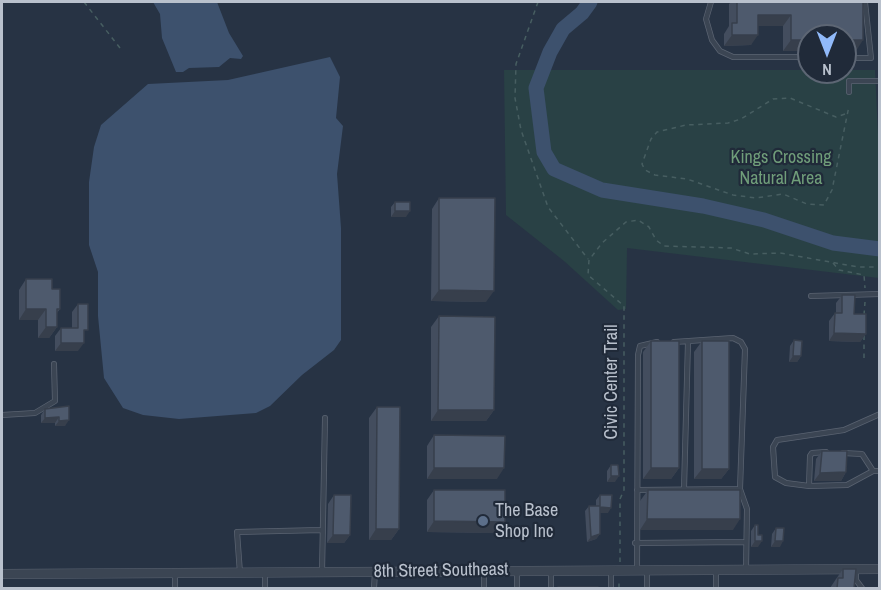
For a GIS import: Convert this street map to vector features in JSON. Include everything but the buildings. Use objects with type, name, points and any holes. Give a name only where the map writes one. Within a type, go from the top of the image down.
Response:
[{"type":"street","name":"8th Street Southeast","points":[[2,574],[551,569],[879,569]]},
{"type":"lane","points":[[711,2],[706,19],[712,40],[720,51],[733,57],[797,57]]},
{"type":"lane","points":[[857,57],[871,58],[868,12],[865,2]]},
{"type":"lane","points":[[849,92],[849,81],[879,81]]},
{"type":"lane","points":[[811,296],[879,294]]},
{"type":"lane","points":[[637,569],[635,543],[640,346],[650,342],[733,339],[741,342],[746,349],[741,489],[747,508],[746,569]]},
{"type":"lane","points":[[684,489],[688,342]]},
{"type":"lane","points":[[2,416],[34,413],[55,401],[54,364]]},
{"type":"lane","points":[[808,486],[812,453],[862,454],[876,471],[846,485],[808,486],[786,483],[775,477],[773,447],[777,440],[844,430],[879,414]]},
{"type":"lane","points":[[322,572],[321,530],[325,418]]},
{"type":"lane","points":[[637,490],[741,489]]},
{"type":"lane","points":[[240,573],[237,532],[321,530]]},
{"type":"lane","points":[[635,543],[745,542]]},
{"type":"lane","points":[[551,569],[552,588]]},
{"type":"lane","points":[[611,586],[615,569]]},
{"type":"lane","points":[[647,569],[647,588]]},
{"type":"lane","points":[[716,569],[716,588]]},
{"type":"lane","points":[[856,569],[856,580],[862,588]]},
{"type":"lane","points":[[484,570],[484,588]]},
{"type":"lane","points":[[517,570],[517,588]]},
{"type":"lane","points":[[374,588],[375,572]]},
{"type":"lane","points":[[175,573],[175,588]]},
{"type":"lane","points":[[265,573],[265,588]]},
{"type":"path","points":[[84,2],[120,48]]},
{"type":"path","points":[[538,2],[516,64],[515,98],[521,130],[548,207],[589,260],[612,233],[634,219],[642,221],[664,246],[731,248],[750,254],[780,253],[878,267]]},
{"type":"path","points":[[845,114],[836,117],[790,98],[773,99],[734,121],[686,125],[657,132],[651,139],[642,164],[645,170],[655,175],[687,179],[733,195],[756,198],[783,194],[807,204],[824,205],[832,190],[845,114],[849,106]]},
{"type":"path","name":"Civic Center Trail","points":[[589,260],[587,269],[591,280],[624,306],[624,490],[620,499],[615,569],[619,588]]},
{"type":"path","points":[[833,262],[839,270],[864,275],[864,322]]},
{"type":"path","points":[[864,334],[864,358]]},
{"type":"green space","name":"Kings Crossing Natural Area","points":[[504,70],[797,70],[797,84],[857,84],[857,70],[875,70],[879,156],[879,278],[627,248],[626,309],[618,310],[564,261],[506,215]]},
{"type":"water","points":[[153,2],[217,2],[229,33],[243,56],[241,59],[230,58],[219,67],[189,68],[183,72],[176,72],[162,38],[160,14]]},
{"type":"water","points":[[330,57],[340,77],[336,118],[343,126],[337,174],[341,228],[341,340],[334,350],[302,375],[270,406],[256,413],[179,419],[143,415],[123,408],[104,378],[98,316],[98,272],[89,245],[89,182],[94,147],[101,125],[148,84],[228,80]]},
{"type":"waterway","points":[[590,2],[582,13],[563,29],[550,52],[536,88],[544,152],[554,169],[602,190],[703,206],[764,220],[833,243],[880,249]]},
{"type":"place","name":"The Base Shop Inc","points":[[483,521]]}]
